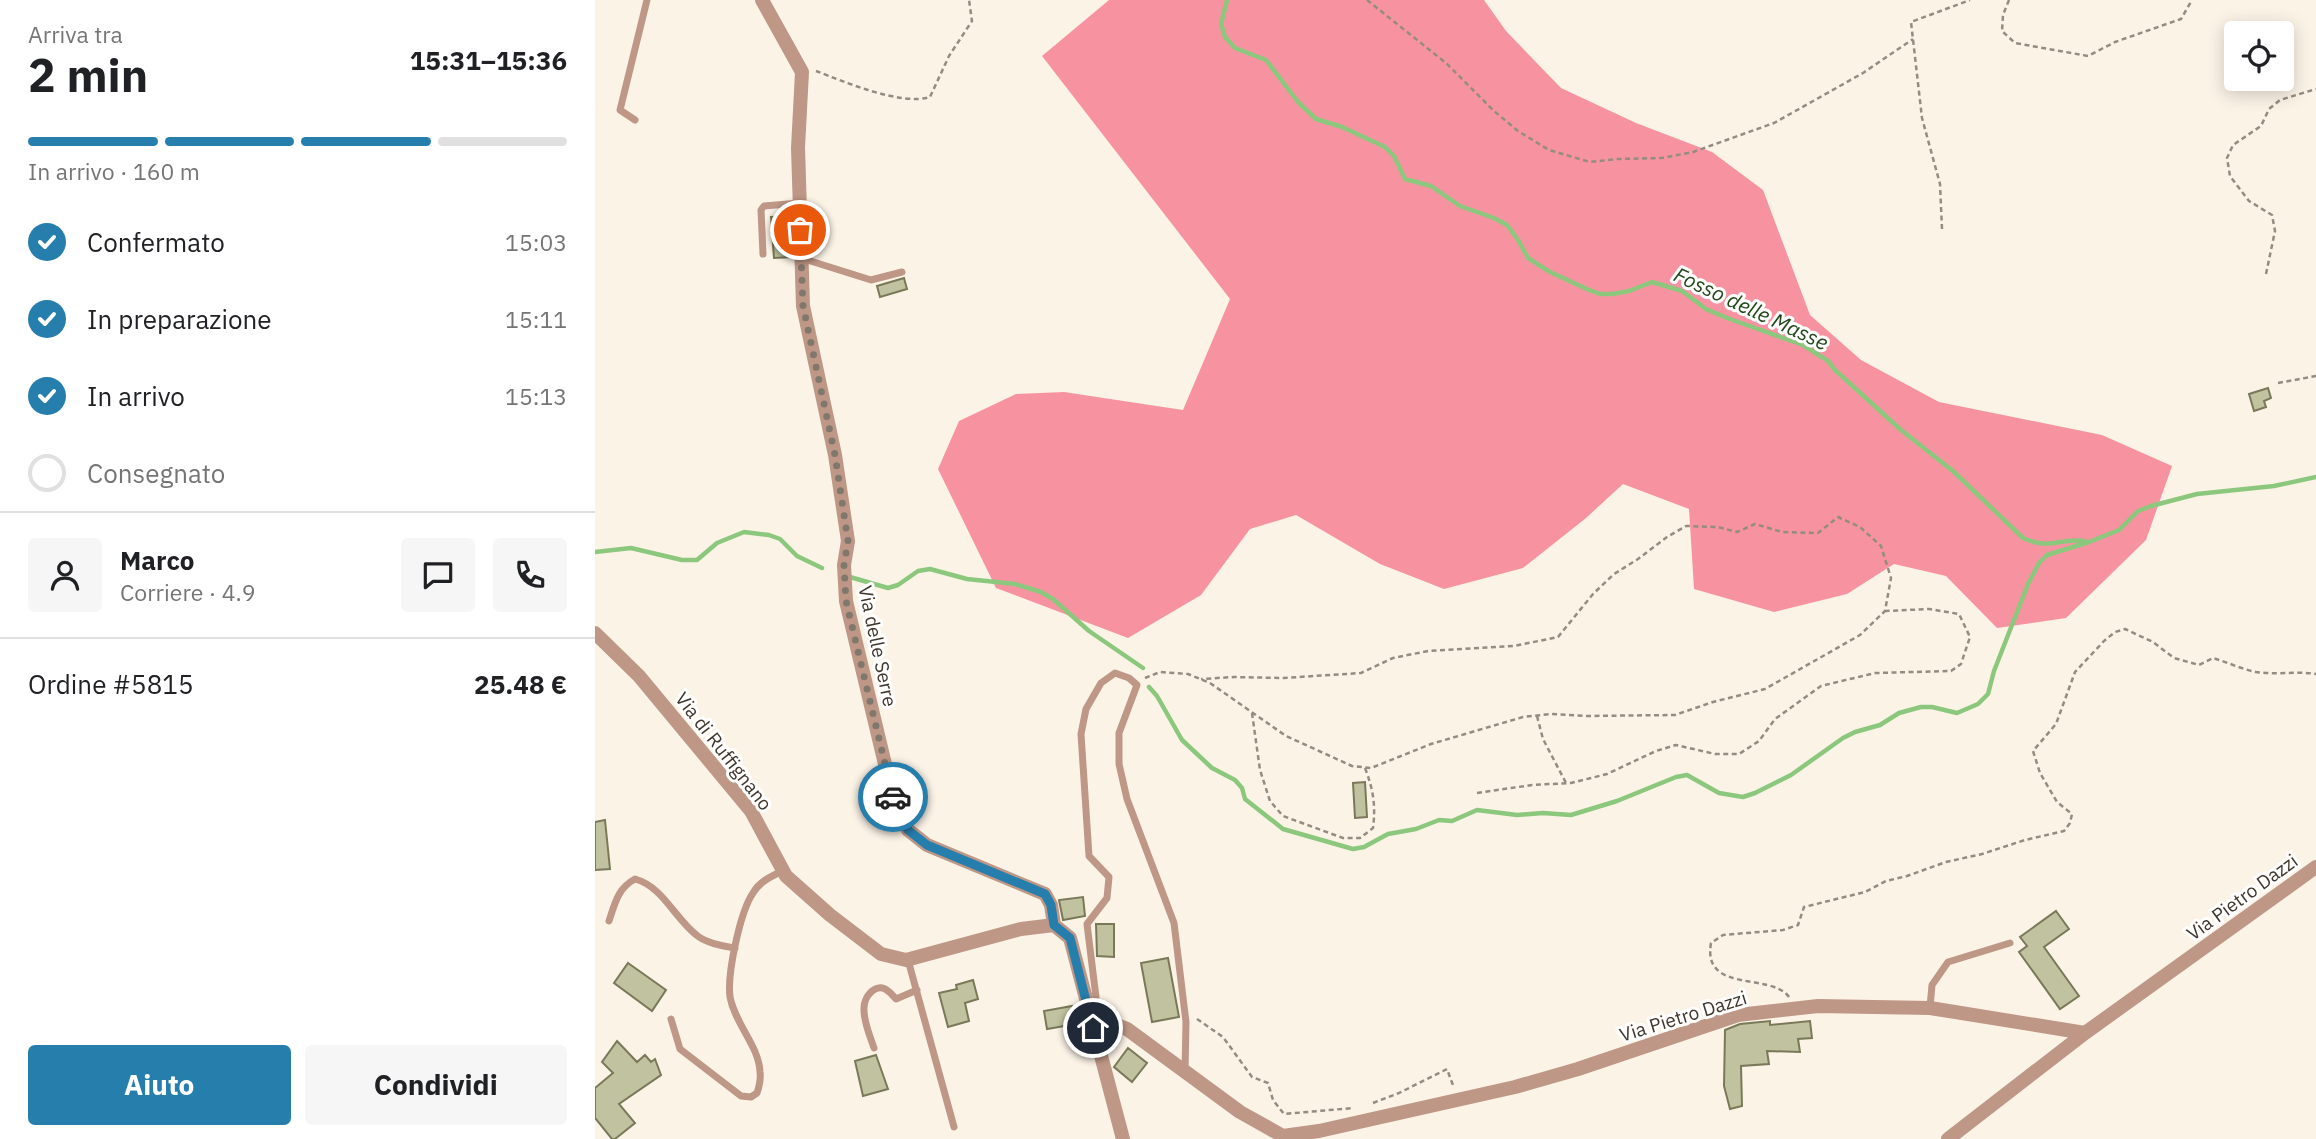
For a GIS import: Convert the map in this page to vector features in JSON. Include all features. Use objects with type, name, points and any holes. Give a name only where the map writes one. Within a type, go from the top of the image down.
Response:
[{"type":"street","points":[[762,0],[802,72]]},
{"type":"street","name":"Via delle Serre","points":[[802,72],[798,148],[803,306],[830,431],[848,541],[844,565],[846,601],[895,806],[908,830],[927,845],[1045,894],[1051,905],[1054,925]]},
{"type":"street","name":"Via di Ruffignano","points":[[595,633],[639,676],[751,811],[786,876],[830,915],[881,954],[908,960]]},
{"type":"street","name":"Via Pietro Dazzi","points":[[1093,1028],[1114,1023],[1127,1029],[1240,1112],[1282,1138],[1458,1101],[1578,1069],[1738,1015],[1818,1006],[1930,1008],[2085,1033],[2316,867]]},
{"type":"street","points":[[908,960],[1021,929],[1054,925],[1070,938],[1123,1139]]},
{"type":"street","points":[[1948,1139],[2085,1033]]},
{"type":"lane","points":[[635,120],[620,110],[647,0]]},
{"type":"lane","points":[[763,254],[761,210],[764,206],[799,202]]},
{"type":"lane","points":[[800,258],[871,281],[902,272]]},
{"type":"lane","points":[[1089,1013],[1096,997],[1087,924],[1107,898],[1109,877],[1089,856],[1081,734],[1086,709],[1101,683],[1115,673],[1129,678],[1137,685],[1119,733],[1119,764],[1127,799],[1174,923],[1184,1013],[1185,1073]]},
{"type":"lane","points":[[671,1019],[680,1049],[741,1096],[751,1097],[757,1093],[761,1075],[758,1059],[730,998],[743,915],[753,891],[767,878],[783,870]]},
{"type":"lane","points":[[609,921],[619,892],[635,879],[649,883],[699,938],[736,948]]},
{"type":"lane","points":[[1930,1008],[1932,985],[1948,962],[2010,943]]},
{"type":"lane","points":[[908,960],[954,1127]]},
{"type":"lane","points":[[874,1048],[863,1011],[864,1002],[871,991],[880,988],[888,990],[896,999],[917,990]]},
{"type":"path","points":[[802,72],[812,69],[896,98],[918,101],[930,97],[949,56],[972,21],[969,0]]},
{"type":"path","points":[[1367,0],[1446,63],[1518,131],[1549,150],[1590,162],[1693,152],[1774,123],[1863,73],[1913,39]]},
{"type":"path","points":[[1942,229],[1940,184],[1922,118],[1911,22],[1970,0]]},
{"type":"path","points":[[2009,0],[2003,15],[2002,32],[2015,43],[2088,56],[2115,42],[2181,19],[2192,0]]},
{"type":"path","points":[[2266,274],[2275,231],[2272,215],[2249,201],[2231,176],[2227,158],[2233,145],[2261,126],[2269,110],[2280,100],[2316,89]]},
{"type":"path","points":[[2278,383],[2316,376]]},
{"type":"path","points":[[1137,685],[1148,675],[1160,672],[1188,674],[1210,683],[1286,736],[1352,766],[1371,768],[1431,744],[1523,717],[1675,715],[1765,688],[1860,635],[1885,611],[1891,578],[1881,546],[1860,527],[1838,517],[1818,533],[1781,532],[1755,524],[1737,532],[1718,527],[1686,526],[1614,574],[1593,594],[1558,636],[1514,646],[1428,651],[1393,658],[1361,673],[1201,679]]},
{"type":"path","points":[[1477,793],[1566,783],[1607,774],[1656,751],[1676,746],[1715,754],[1739,754],[1759,741],[1775,719],[1821,686],[1875,673],[1951,671],[1961,664],[1970,637],[1959,614],[1929,609],[1885,611]]},
{"type":"path","points":[[1795,1008],[1788,994],[1779,987],[1739,981],[1722,973],[1712,961],[1709,952],[1711,943],[1723,935],[1783,930],[1798,925],[1804,907],[1865,892],[1887,881],[1945,862],[1982,855],[2025,840],[2064,831],[2072,814],[2057,803],[2040,773],[2033,751],[2056,724],[2075,672],[2115,632],[2125,629],[2153,642],[2174,658],[2199,665],[2213,658],[2253,671],[2279,674],[2302,671],[2316,674]]},
{"type":"path","points":[[1252,713],[1260,770],[1270,801],[1283,816],[1343,838],[1360,838],[1373,828],[1376,806],[1365,767]]},
{"type":"path","points":[[1537,715],[1543,739],[1566,783]]},
{"type":"path","points":[[1184,1013],[1203,1021],[1223,1037],[1252,1077],[1268,1083],[1273,1100],[1284,1114],[1354,1108]]},
{"type":"path","points":[[1365,1106],[1399,1093],[1447,1069],[1458,1101]]},
{"type":"shaded area","points":[[1109,0],[1484,0],[1506,31],[1561,88],[1636,123],[1712,152],[1763,190],[1810,315],[1861,360],[1939,402],[2102,435],[2172,466],[2146,540],[2066,618],[1997,628],[1946,576],[1894,564],[1847,594],[1774,612],[1694,589],[1689,509],[1623,484],[1586,518],[1523,568],[1444,589],[1380,564],[1296,515],[1250,529],[1201,595],[1128,638],[996,588],[938,469],[959,421],[1016,394],[1064,392],[1183,410],[1230,299],[1042,56]]},
{"type":"building","points":[[791,216],[792,257],[774,258],[771,217]]},
{"type":"building","points":[[904,278],[907,289],[880,297],[877,286]]},
{"type":"building","points":[[2268,388],[2271,398],[2264,401],[2266,407],[2254,411],[2249,394]]},
{"type":"building","points":[[1365,782],[1367,817],[1355,818],[1353,783]]},
{"type":"building","points":[[605,820],[610,869],[595,870],[595,822]]},
{"type":"building","points":[[1083,897],[1085,916],[1063,920],[1059,900]]},
{"type":"building","points":[[2056,911],[2069,929],[2044,947],[2079,996],[2060,1009],[2019,952],[2027,946],[2020,937]]},
{"type":"building","points":[[1096,924],[1114,924],[1114,957],[1097,956]]},
{"type":"building","points":[[1168,958],[1179,1017],[1152,1022],[1141,963]]},
{"type":"building","points":[[628,963],[666,990],[652,1011],[614,983]]},
{"type":"building","points":[[973,980],[978,999],[965,1003],[969,1021],[948,1027],[939,993],[957,989],[956,985]]},
{"type":"building","points":[[1072,1006],[1076,1024],[1047,1029],[1044,1011]]},
{"type":"building","points":[[1770,1021],[1770,1025],[1810,1021],[1812,1038],[1798,1039],[1800,1052],[1767,1051],[1769,1064],[1741,1066],[1742,1106],[1730,1109],[1724,1086],[1725,1030],[1740,1024]]},
{"type":"building","points":[[617,1041],[637,1062],[645,1055],[651,1062],[655,1059],[661,1075],[619,1104],[635,1123],[612,1139],[595,1118],[595,1088],[613,1073],[602,1062]]},
{"type":"building","points":[[1128,1048],[1147,1063],[1132,1082],[1114,1067]]},
{"type":"building","points":[[876,1055],[888,1089],[863,1096],[855,1061]]},
{"type":"waterway","name":"Fosso delle Masse","points":[[1227,0],[1221,24],[1225,37],[1235,48],[1266,60],[1298,102],[1316,119],[1342,127],[1385,147],[1394,156],[1405,179],[1431,186],[1460,206],[1507,225],[1528,258],[1550,272],[1600,294],[1629,291],[1652,282],[1682,291],[1706,309],[1727,318],[1803,345],[1828,361],[1901,430],[1953,471],[2023,538],[2049,544],[2085,541]]},
{"type":"waterway","points":[[1149,687],[1182,740],[1212,768],[1235,780],[1242,788],[1245,799],[1283,829],[1353,849],[1364,847],[1388,834],[1416,829],[1439,820],[1452,821],[1477,810],[1517,815],[1571,815],[1687,775],[1719,793],[1743,797],[1791,775],[1843,738],[1880,725],[1899,713],[1921,707],[1957,713],[1978,704],[1988,694],[1994,671],[2028,584],[2039,563],[2047,555],[2119,530],[2138,511],[2151,506],[2197,494],[2274,486],[2316,477]]},
{"type":"waterway","points":[[595,552],[631,548],[682,560],[697,560],[717,543],[744,532],[780,539],[797,556],[822,568]]},
{"type":"waterway","points":[[850,577],[888,588],[898,585],[918,571],[930,569],[967,579],[1015,584],[1041,592],[1053,599],[1089,631],[1143,668]]},
{"type":"way so far","points":[[800,230],[803,306],[835,455],[848,541],[844,565],[846,601],[893,797]]},
{"type":"route","points":[[893,797],[908,830],[927,845],[1045,894],[1051,905],[1054,925],[1070,938],[1093,1028]]}]
